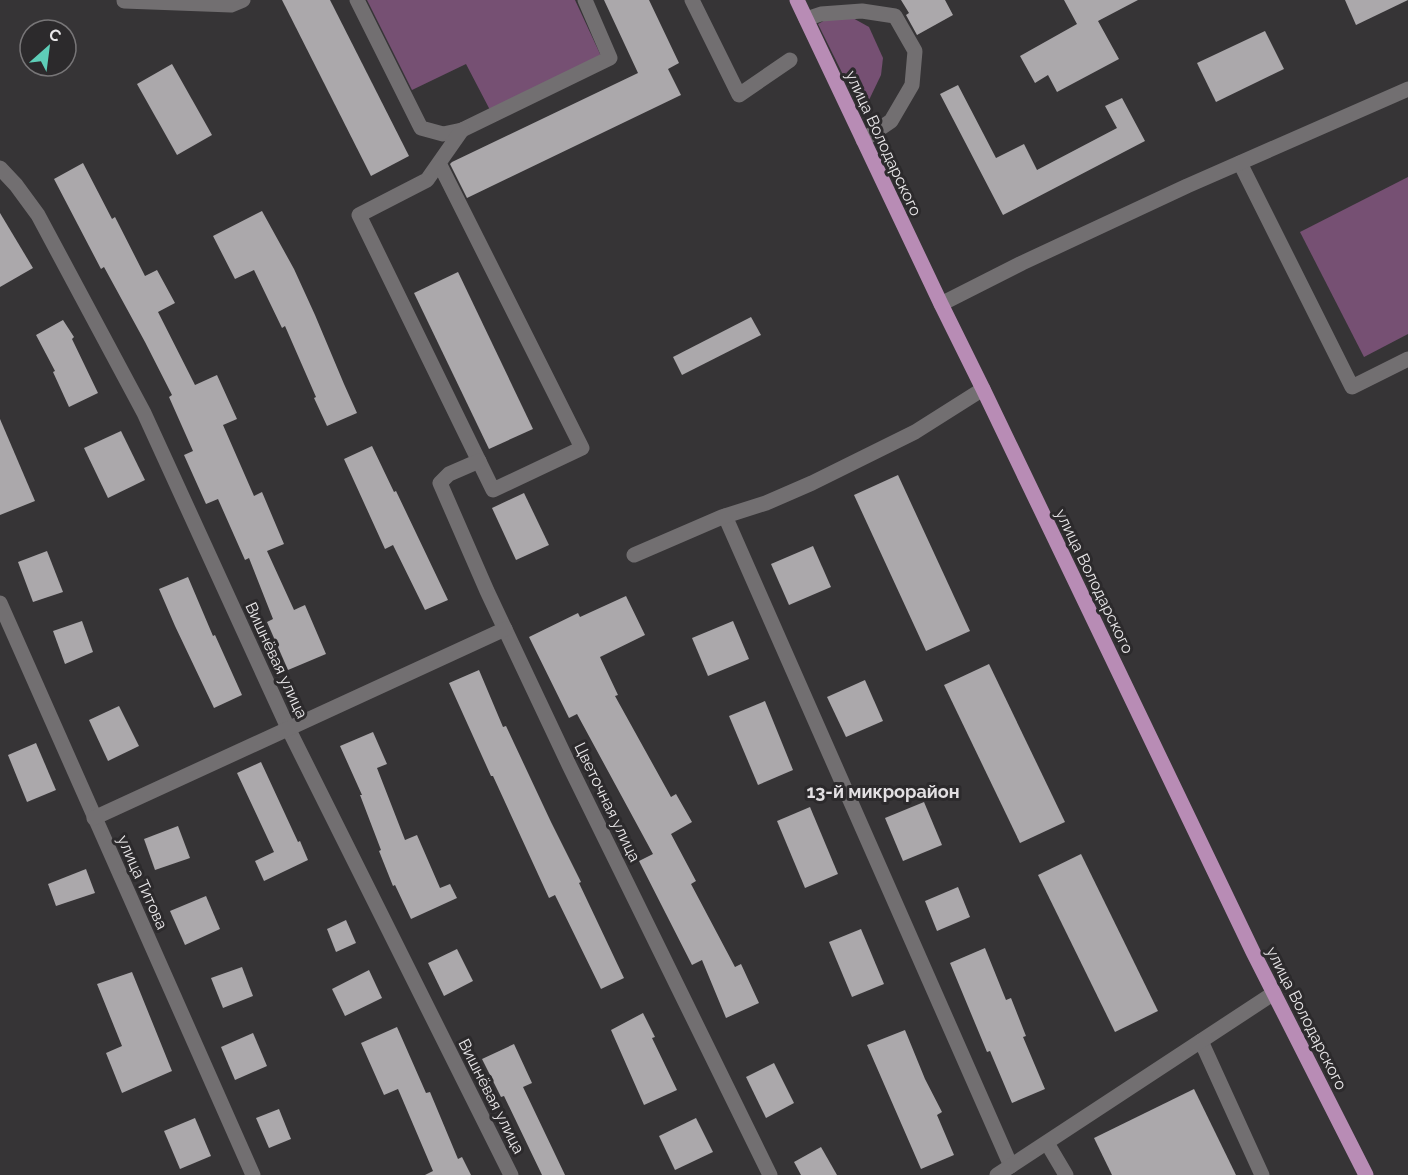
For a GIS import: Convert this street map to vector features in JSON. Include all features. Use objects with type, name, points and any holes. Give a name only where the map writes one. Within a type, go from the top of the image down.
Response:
[{"type":"main road","name":"улица Володарского","points":[[797,0],[941,304],[1274,993],[1366,1175]]},
{"type":"street","points":[[124,1],[231,5],[243,0]]},
{"type":"street","points":[[357,0],[421,128],[443,134],[462,130],[610,58],[585,0]]},
{"type":"street","points":[[692,0],[739,95],[790,60]]},
{"type":"street","points":[[806,19],[821,14],[862,11],[896,16],[915,51],[912,86],[891,121],[863,140]]},
{"type":"street","points":[[941,304],[1022,263],[1408,89]]},
{"type":"street","points":[[439,163],[582,448],[493,490],[359,215],[428,180],[439,163],[462,130]]},
{"type":"street","points":[[1240,163],[1353,387],[1408,360]]},
{"type":"street","name":"Вишнёвая улица","points":[[0,168],[38,215],[144,413],[288,728],[511,1175]]},
{"type":"street","points":[[634,555],[725,516],[766,503],[812,483],[915,432],[983,389]]},
{"type":"street","name":"Цветочная улица","points":[[479,461],[449,474],[440,483],[487,591],[569,765],[770,1175]]},
{"type":"street","points":[[725,516],[1011,1166]]},
{"type":"street","name":"улица Титова","points":[[0,603],[253,1175]]},
{"type":"street","points":[[94,818],[505,629]]},
{"type":"street","points":[[997,1175],[1274,993]]},
{"type":"street","points":[[1201,1041],[1262,1175]]},
{"type":"street","points":[[1047,1143],[1060,1173]]},
{"type":"shaded area","points":[[367,0],[575,0],[601,56],[490,110],[466,64],[412,90]]},
{"type":"shaded area","points":[[851,17],[869,27],[883,58],[881,75],[868,102],[859,107],[818,24],[829,18]]},
{"type":"shaded area","points":[[1408,177],[1408,334],[1364,357],[1300,232]]},
{"type":"building","points":[[282,0],[330,0],[409,156],[371,176]]},
{"type":"building","points":[[604,0],[649,0],[679,63],[668,69],[681,95],[467,198],[450,164],[452,162],[638,73]]},
{"type":"building","points":[[901,0],[945,0],[953,15],[917,35],[906,15],[909,13]]},
{"type":"building","points":[[1064,0],[1138,0],[1098,21],[1119,59],[1057,92],[1048,75],[1035,83],[1020,56],[1077,24]]},
{"type":"building","points":[[1345,0],[1408,0],[1356,25]]},
{"type":"building","points":[[1265,31],[1284,69],[1216,102],[1197,63]]},
{"type":"building","points":[[172,64],[212,135],[177,155],[137,84]]},
{"type":"building","points":[[958,85],[996,158],[1024,144],[1037,170],[1117,128],[1105,106],[1122,98],[1145,141],[1003,215],[940,94]]},
{"type":"building","points":[[83,163],[112,219],[115,217],[145,276],[157,270],[175,303],[158,312],[195,385],[217,375],[237,419],[223,425],[254,496],[262,492],[284,544],[267,551],[294,610],[305,605],[326,654],[288,670],[267,622],[273,619],[249,558],[245,560],[218,499],[206,504],[184,455],[193,451],[169,397],[172,395],[104,267],[101,269],[54,179]]},
{"type":"building","points":[[262,211],[294,269],[357,413],[327,426],[285,326],[282,328],[254,270],[235,279],[213,236]]},
{"type":"building","points":[[0,213],[33,268],[0,287]]},
{"type":"building","points":[[458,272],[533,429],[489,449],[414,293]]},
{"type":"building","points":[[751,317],[761,335],[682,375],[673,357]]},
{"type":"building","points":[[63,320],[74,337],[72,339],[98,393],[69,407],[53,372],[55,371],[36,335]]},
{"type":"building","points":[[0,419],[35,501],[0,515]]},
{"type":"building","points":[[121,431],[145,480],[108,498],[84,448]]},
{"type":"building","points":[[372,446],[448,600],[425,610],[393,545],[385,549],[344,459]]},
{"type":"building","points":[[898,475],[970,631],[926,651],[854,495]]},
{"type":"building","points":[[524,493],[549,545],[516,560],[492,508]]},
{"type":"building","points":[[813,546],[831,587],[789,605],[771,564]]},
{"type":"building","points":[[47,551],[63,592],[33,602],[18,562]]},
{"type":"building","points":[[188,577],[213,636],[215,635],[242,695],[214,708],[159,589]]},
{"type":"building","points":[[626,596],[645,635],[600,657],[618,695],[615,696],[671,797],[676,794],[692,822],[671,834],[696,881],[691,884],[735,967],[741,964],[759,1003],[726,1018],[702,960],[692,965],[639,861],[653,854],[577,714],[569,718],[529,637],[578,613],[580,617]]},
{"type":"building","points":[[82,621],[93,652],[65,664],[53,631]]},
{"type":"building","points":[[733,621],[749,659],[708,676],[692,638]]},
{"type":"building","points":[[989,664],[1065,822],[1020,843],[944,685]]},
{"type":"building","points":[[479,670],[503,727],[506,726],[624,978],[601,989],[555,895],[549,898],[449,683]]},
{"type":"building","points":[[865,680],[883,721],[846,737],[827,697]]},
{"type":"building","points":[[765,701],[793,770],[758,785],[729,716]]},
{"type":"building","points":[[119,706],[139,746],[108,761],[89,720]]},
{"type":"building","points":[[373,732],[387,764],[377,768],[405,840],[417,835],[440,888],[450,884],[457,898],[411,919],[395,885],[393,886],[360,795],[362,795],[340,746]]},
{"type":"building","points":[[36,743],[56,790],[27,802],[8,755]]},
{"type":"building","points":[[261,762],[308,860],[264,881],[255,861],[274,852],[237,773]]},
{"type":"building","points":[[924,802],[942,845],[903,861],[885,818]]},
{"type":"building","points":[[810,807],[838,874],[805,888],[777,821]]},
{"type":"building","points":[[178,826],[190,858],[155,870],[144,839]]},
{"type":"building","points":[[1081,854],[1158,1011],[1115,1032],[1038,875]]},
{"type":"building","points":[[86,869],[95,893],[56,906],[48,884]]},
{"type":"building","points":[[958,887],[970,917],[937,931],[925,901]]},
{"type":"building","points":[[206,896],[220,929],[185,945],[170,911]]},
{"type":"building","points":[[346,920],[356,943],[336,952],[327,929]]},
{"type":"building","points":[[861,929],[884,984],[852,997],[829,942]]},
{"type":"building","points":[[985,948],[1006,1000],[1011,998],[1026,1036],[1023,1037],[1045,1089],[1012,1103],[990,1051],[987,1052],[950,963]]},
{"type":"building","points":[[457,949],[473,981],[444,996],[428,963]]},
{"type":"building","points":[[242,967],[253,996],[223,1008],[211,978]]},
{"type":"building","points":[[369,970],[382,998],[345,1016],[332,989]]},
{"type":"building","points":[[132,972],[172,1071],[122,1093],[106,1053],[122,1046],[97,984]]},
{"type":"building","points":[[643,1013],[655,1037],[652,1038],[677,1090],[644,1105],[611,1030]]},
{"type":"building","points":[[397,1027],[426,1093],[430,1092],[458,1159],[462,1157],[471,1175],[425,1175],[433,1171],[398,1089],[384,1095],[361,1043]]},
{"type":"building","points":[[905,1030],[925,1079],[942,1112],[937,1115],[954,1155],[921,1169],[867,1045]]},
{"type":"building","points":[[253,1033],[267,1066],[235,1080],[221,1047]]},
{"type":"building","points":[[514,1044],[532,1083],[523,1087],[565,1175],[542,1175],[504,1096],[501,1097],[482,1059]]},
{"type":"building","points":[[774,1063],[794,1103],[766,1118],[746,1077]]},
{"type":"building","points":[[1194,1089],[1236,1175],[1112,1175],[1094,1138]]},
{"type":"building","points":[[279,1109],[291,1139],[269,1148],[256,1118]]},
{"type":"building","points":[[195,1118],[211,1156],[180,1169],[164,1131]]},
{"type":"building","points":[[696,1118],[713,1152],[675,1170],[659,1136]]},
{"type":"building","points":[[821,1147],[837,1175],[801,1175],[794,1162]]},
{"type":"district","name":"13-й микрорайон","points":[[883,792]]}]
